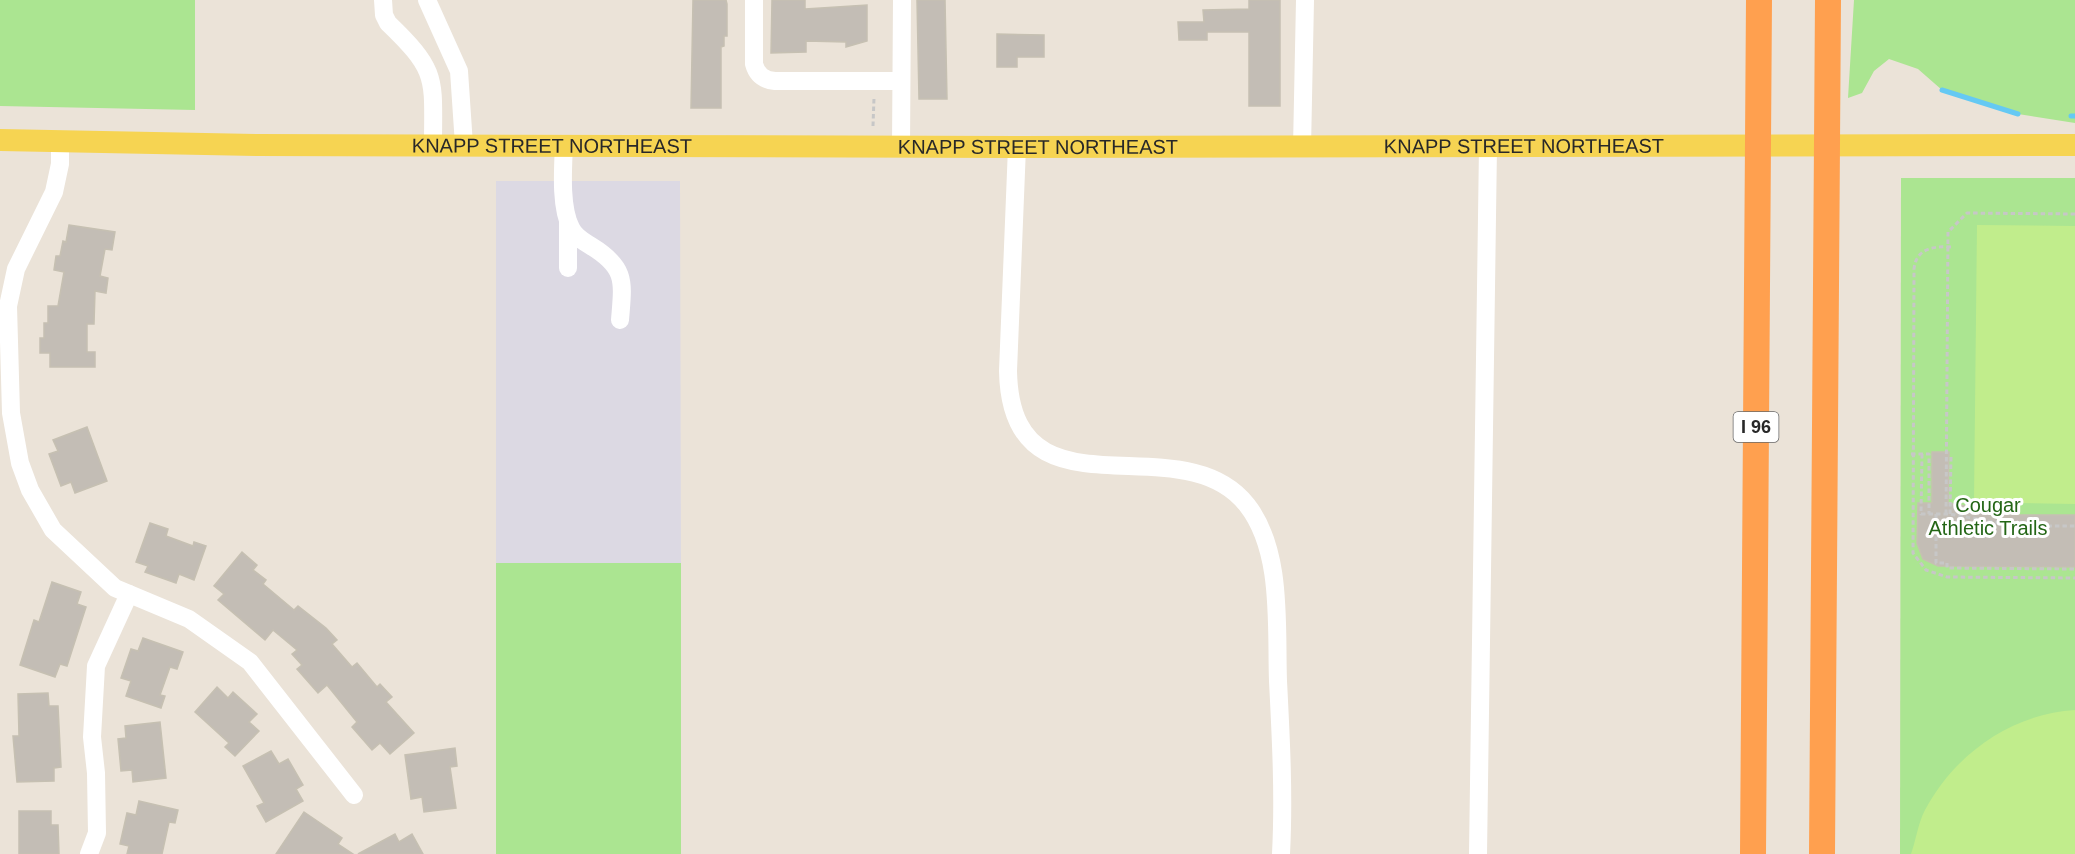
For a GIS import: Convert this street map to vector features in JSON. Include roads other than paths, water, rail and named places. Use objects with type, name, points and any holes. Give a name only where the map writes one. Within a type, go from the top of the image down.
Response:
[{"type":"highway","name":"I 96","points":[[1753,854],[1759,0]]},
{"type":"highway","points":[[1822,854],[1828,0]]},
{"type":"main road","name":"KNAPP STREET NORTHEAST","points":[[0,140],[433,146],[1302,148],[2075,145]]},
{"type":"street","points":[[383,0],[384,15],[388,23],[425,63],[434,85],[433,146]]},
{"type":"street","points":[[428,0],[453,52],[459,71],[464,145]]},
{"type":"street","points":[[754,0],[754,64],[757,72],[765,79],[775,81],[901,81]]},
{"type":"street","points":[[900,147],[902,0]]},
{"type":"street","points":[[1302,148],[1305,0]]},
{"type":"street","points":[[60,141],[60,164],[54,192],[16,269],[8,306],[12,413],[30,490],[53,530],[115,588],[189,619],[250,662],[354,795]]},
{"type":"street","points":[[564,145],[563,182],[568,219],[568,268]]},
{"type":"street","points":[[1478,854],[1488,146]]},
{"type":"street","points":[[1017,147],[1008,371],[1010,395],[1016,421],[1026,438],[1048,453],[1088,463],[1208,475],[1228,486],[1252,512],[1266,545],[1273,589],[1283,776],[1281,854]]},
{"type":"street","points":[[568,219],[577,237],[605,255],[616,266],[622,283],[620,320]]},
{"type":"street","points":[[89,854],[97,833],[96,773],[92,737],[96,666],[129,594]]},
{"type":"waterway","points":[[1942,90],[2018,114]]},
{"type":"park label","name":"Cougar Athletic Trails","points":[[1988,516]]}]
